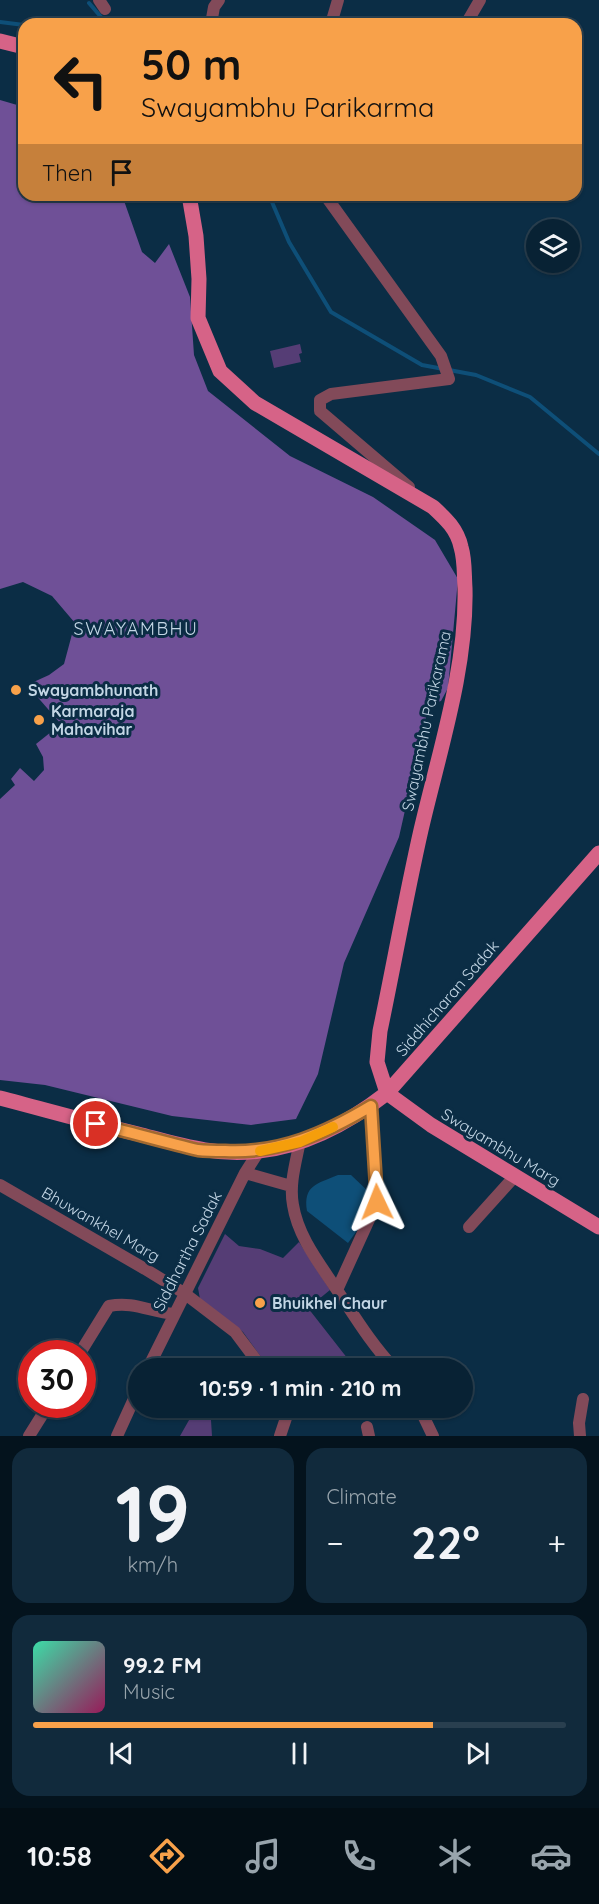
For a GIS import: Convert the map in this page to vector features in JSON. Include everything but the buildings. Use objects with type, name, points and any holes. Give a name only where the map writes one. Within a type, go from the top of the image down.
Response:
[{"type":"main road","points":[[0,40],[18,45]]},
{"type":"main road","name":"Swayambhu Parikarama","points":[[190,201],[196,236],[199,279],[198,318],[220,371],[255,403],[433,507],[455,530],[461,547],[464,564],[465,617],[461,657],[421,832],[377,1046],[379,1070],[387,1093]]},
{"type":"main road","name":"Siddhicharan Sadak","points":[[0,1098],[199,1150],[260,1151],[307,1139],[348,1120],[387,1093],[599,854]]},
{"type":"main road","name":"Swayambhu Marg","points":[[387,1093],[431,1125],[599,1227]]},
{"type":"street","points":[[212,18],[214,7],[219,0]]},
{"type":"street","points":[[333,18],[338,0]]},
{"type":"street","points":[[470,18],[480,0]]},
{"type":"street","points":[[329,201],[441,357],[449,380],[331,394],[320,400],[320,411],[433,507]]},
{"type":"street","points":[[337,1290],[377,1202],[371,1106]]},
{"type":"street","points":[[307,1139],[291,1186],[293,1207],[307,1244],[360,1325],[386,1358]]},
{"type":"street","name":"Siddhartha Sadak","points":[[153,1358],[245,1173],[260,1151]]},
{"type":"street","points":[[245,1173],[291,1186]]},
{"type":"street","points":[[469,1227],[515,1176]]},
{"type":"street","name":"Bhuwankhel Marg","points":[[0,1185],[184,1293],[235,1332],[254,1358]]},
{"type":"street","points":[[88,1340],[109,1306],[128,1304],[143,1306],[159,1313],[174,1314]]},
{"type":"street","points":[[580,1436],[579,1423],[584,1399]]},
{"type":"street","points":[[117,1436],[128,1412]]},
{"type":"street","points":[[29,1436],[40,1418]]},
{"type":"street","points":[[280,1436],[286,1418]]},
{"type":"street","points":[[424,1418],[433,1436]]},
{"type":"shaded area","points":[[0,100],[18,105],[18,201],[124,201],[142,252],[155,263],[169,244],[190,297],[194,355],[208,391],[290,456],[373,497],[435,540],[458,579],[448,688],[441,701],[429,704],[399,837],[344,963],[318,1074],[296,1119],[251,1125],[172,1116],[45,1085],[0,1080],[0,799],[15,785],[11,779],[20,768],[34,781],[44,770],[43,757],[36,744],[61,724],[27,685],[49,675],[64,664],[75,623],[52,596],[23,582],[0,589]]},
{"type":"shaded area","points":[[300,344],[301,362],[274,368],[270,351]]},
{"type":"shaded area","name":"Bhuikhel Chaur","points":[[225,1234],[239,1246],[260,1249],[283,1258],[299,1242],[330,1290],[308,1308],[347,1358],[262,1358],[243,1332],[200,1299],[198,1288]]},
{"type":"shaded area","points":[[190,1418],[211,1420],[212,1436],[180,1436]]},
{"type":"water","points":[[338,1175],[351,1175],[370,1193],[371,1211],[348,1243],[307,1211],[307,1196],[313,1187]]},
{"type":"waterway","points":[[89,3],[102,18]]},
{"type":"waterway","points":[[0,22],[18,24]]},
{"type":"waterway","points":[[272,201],[289,242],[331,312],[422,365],[476,375],[530,397],[599,454]]},
{"type":"slow traffic","points":[[260,1151],[300,1142],[333,1127]]},
{"type":"place","name":"Swayambhunath","points":[[16,690]]},
{"type":"place","name":"Karmaraja Mahavihar","points":[[39,720]]},
{"type":"place","name":"Bhuikhel Chaur","points":[[260,1303]]},
{"type":"district","name":"SWAYAMBHU","points":[[136,628]]},
{"type":"route","points":[[96,1124],[199,1150],[260,1151],[300,1142],[348,1120],[371,1106],[377,1202]]}]
